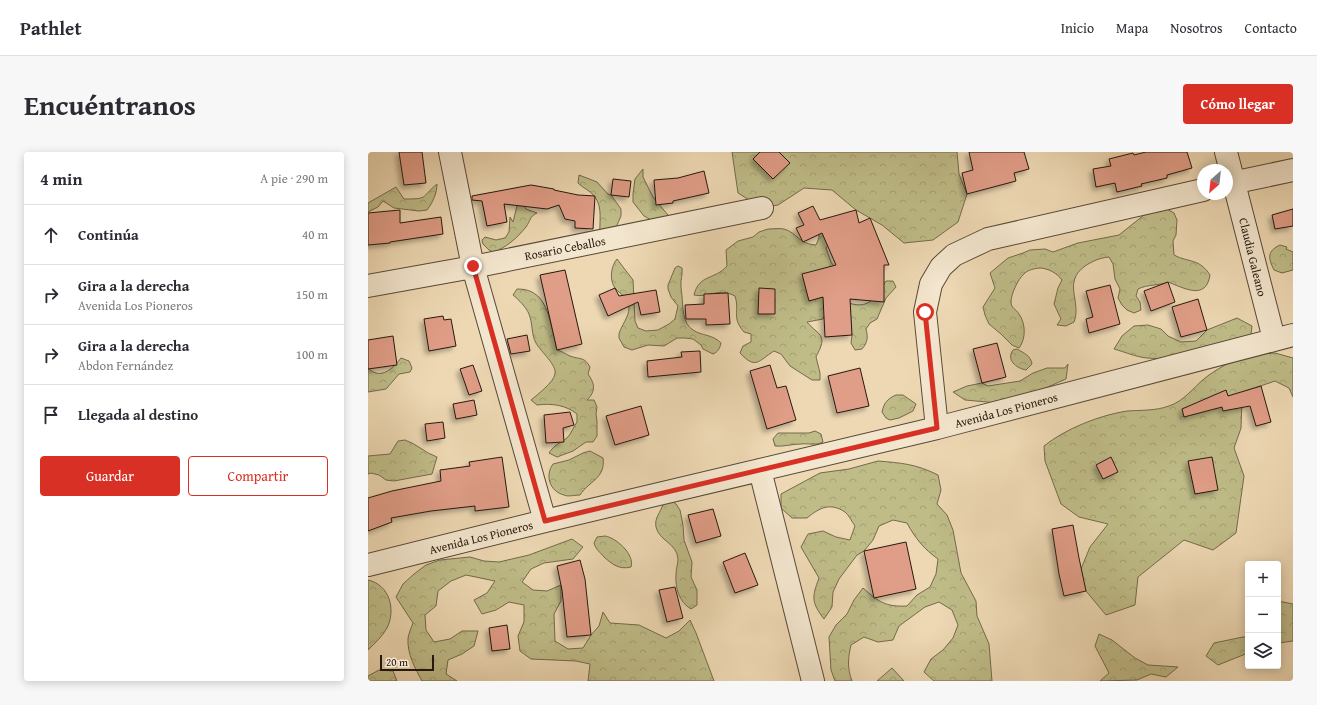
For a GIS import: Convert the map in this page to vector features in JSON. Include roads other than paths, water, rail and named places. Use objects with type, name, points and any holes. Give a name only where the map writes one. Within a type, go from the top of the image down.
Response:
[{"type":"street","points":[[450,152],[473,266],[545,521]]},
{"type":"street","name":"Claudia Galeano","points":[[1226,152],[1228,164]]},
{"type":"street","points":[[1233,183],[1293,170]]},
{"type":"street","name":"Claudia Galeano","points":[[1233,189],[1284,337]]},
{"type":"street","points":[[937,428],[925,312],[931,284],[941,267],[954,254],[988,240],[1197,191]]},
{"type":"street","name":"Rosario Ceballos","points":[[368,286],[762,208]]},
{"type":"street","name":"Avenida Los Pioneros","points":[[368,565],[545,521],[937,428],[1284,337]]},
{"type":"street","points":[[760,470],[813,681]]}]
